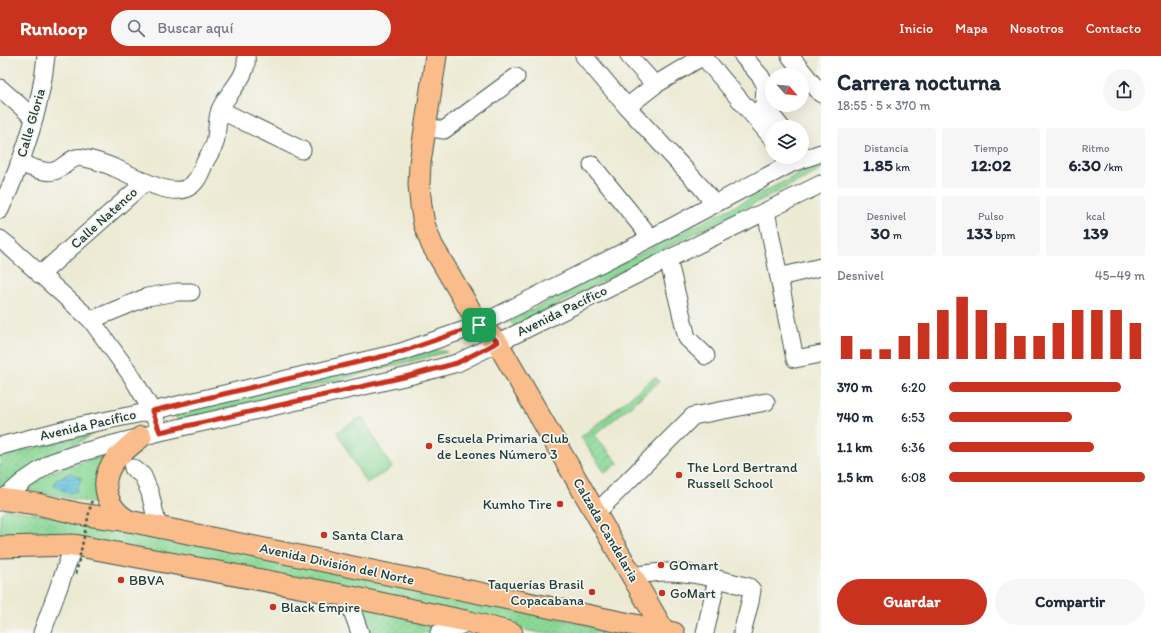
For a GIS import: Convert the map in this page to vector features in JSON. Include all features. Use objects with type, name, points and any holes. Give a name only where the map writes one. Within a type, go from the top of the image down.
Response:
[{"type":"main road","name":"Calzada Candelaria","points":[[436,56],[420,163],[419,185],[424,224],[432,245],[479,325],[498,342],[632,576],[668,632]]},
{"type":"main road","points":[[129,521],[121,517],[110,504],[107,496],[106,479],[112,464],[117,458],[123,452],[150,434]]},
{"type":"main road","name":"Avenida División del Norte","points":[[1,500],[37,504],[80,514],[129,521],[668,632]]},
{"type":"main road","name":"Avenida División del Norte","points":[[0,547],[74,545],[347,596],[470,622],[512,633]]},
{"type":"street","name":"Calle Gloria","points":[[0,210],[19,163],[34,118],[44,75],[46,56]]},
{"type":"street","points":[[246,56],[247,60],[242,75],[220,110],[302,150]]},
{"type":"street","points":[[584,56],[627,107],[702,188],[714,204]]},
{"type":"street","points":[[629,56],[655,85]]},
{"type":"street","points":[[627,107],[655,85],[703,56],[759,111],[771,120]]},
{"type":"street","points":[[743,56],[761,77],[765,85],[759,111],[765,123]]},
{"type":"street","points":[[790,56],[821,94]]},
{"type":"street","points":[[425,127],[444,130],[516,77]]},
{"type":"street","points":[[0,88],[34,118]]},
{"type":"street","name":"Calle Natenco","points":[[40,275],[144,182],[177,191],[190,187],[196,181],[215,143],[220,110]]},
{"type":"street","points":[[19,163],[47,172],[53,172],[74,158],[83,157],[115,168],[144,182]]},
{"type":"street","name":"Avenida Pacífico","points":[[0,446],[74,427],[152,411],[401,352],[479,325],[651,238],[789,164]]},
{"type":"street","points":[[592,165],[651,238]]},
{"type":"street","name":"Avenida Pacífico","points":[[1,500],[24,481],[52,462],[79,453],[150,434],[413,375],[457,363],[821,184]]},
{"type":"street","points":[[766,211],[795,359],[821,354]]},
{"type":"street","points":[[0,240],[10,247],[91,320],[131,375],[152,411],[150,434]]},
{"type":"street","points":[[667,260],[672,271],[687,338],[706,356]]},
{"type":"street","points":[[779,277],[821,267]]},
{"type":"street","points":[[91,320],[147,297],[177,292],[192,292]]},
{"type":"street","points":[[596,513],[693,416],[766,402]]},
{"type":"street","points":[[133,468],[143,476],[150,493],[158,527]]},
{"type":"street","points":[[42,633],[74,545]]},
{"type":"street","points":[[632,576],[672,572],[697,575],[749,587],[752,590],[742,633]]},
{"type":"street","points":[[704,633],[717,579]]},
{"type":"street","points":[[347,596],[360,633]]},
{"type":"street","points":[[439,633],[470,622]]},
{"type":"path","points":[[76,574],[92,499]]},
{"type":"green space","points":[[821,163],[821,170],[683,239],[515,327],[510,321],[681,233]]},
{"type":"green space","points":[[436,350],[447,352],[178,421],[174,414]]},
{"type":"green space","points":[[655,377],[659,382],[595,435],[618,463],[605,473],[581,437]]},
{"type":"green space","points":[[362,417],[392,468],[366,483],[337,432]]},
{"type":"green space","points":[[95,433],[3,487],[0,487],[0,456]]},
{"type":"green space","points":[[111,453],[97,504],[25,489],[54,471]]},
{"type":"green space","points":[[6,509],[107,524],[627,633],[540,633],[68,537],[0,537],[0,514]]},
{"type":"green space","points":[[350,601],[468,628],[450,633],[360,633]]},
{"type":"water","points":[[70,473],[81,478],[77,491],[69,493],[54,486],[57,479]]},
{"type":"place","name":"Escuela Primaria Club de Leones Número 3","points":[[429,446]]},
{"type":"place","name":"The Lord Bertrand Russell School","points":[[679,475]]},
{"type":"place","name":"Kumho Tire","points":[[560,504]]},
{"type":"place","name":"Santa Clara","points":[[324,535]]},
{"type":"place","name":"GOmart","points":[[661,565]]},
{"type":"place","name":"BBVA","points":[[121,580]]},
{"type":"place","name":"Taquerías Brasil Copacabana","points":[[592,592]]},
{"type":"place","name":"GoMart","points":[[662,593]]},
{"type":"place","name":"Black Empire","points":[[273,607]]},
{"type":"route","points":[[479,325],[498,342],[457,363],[413,375],[160,432],[152,411],[401,352],[479,325]]}]
